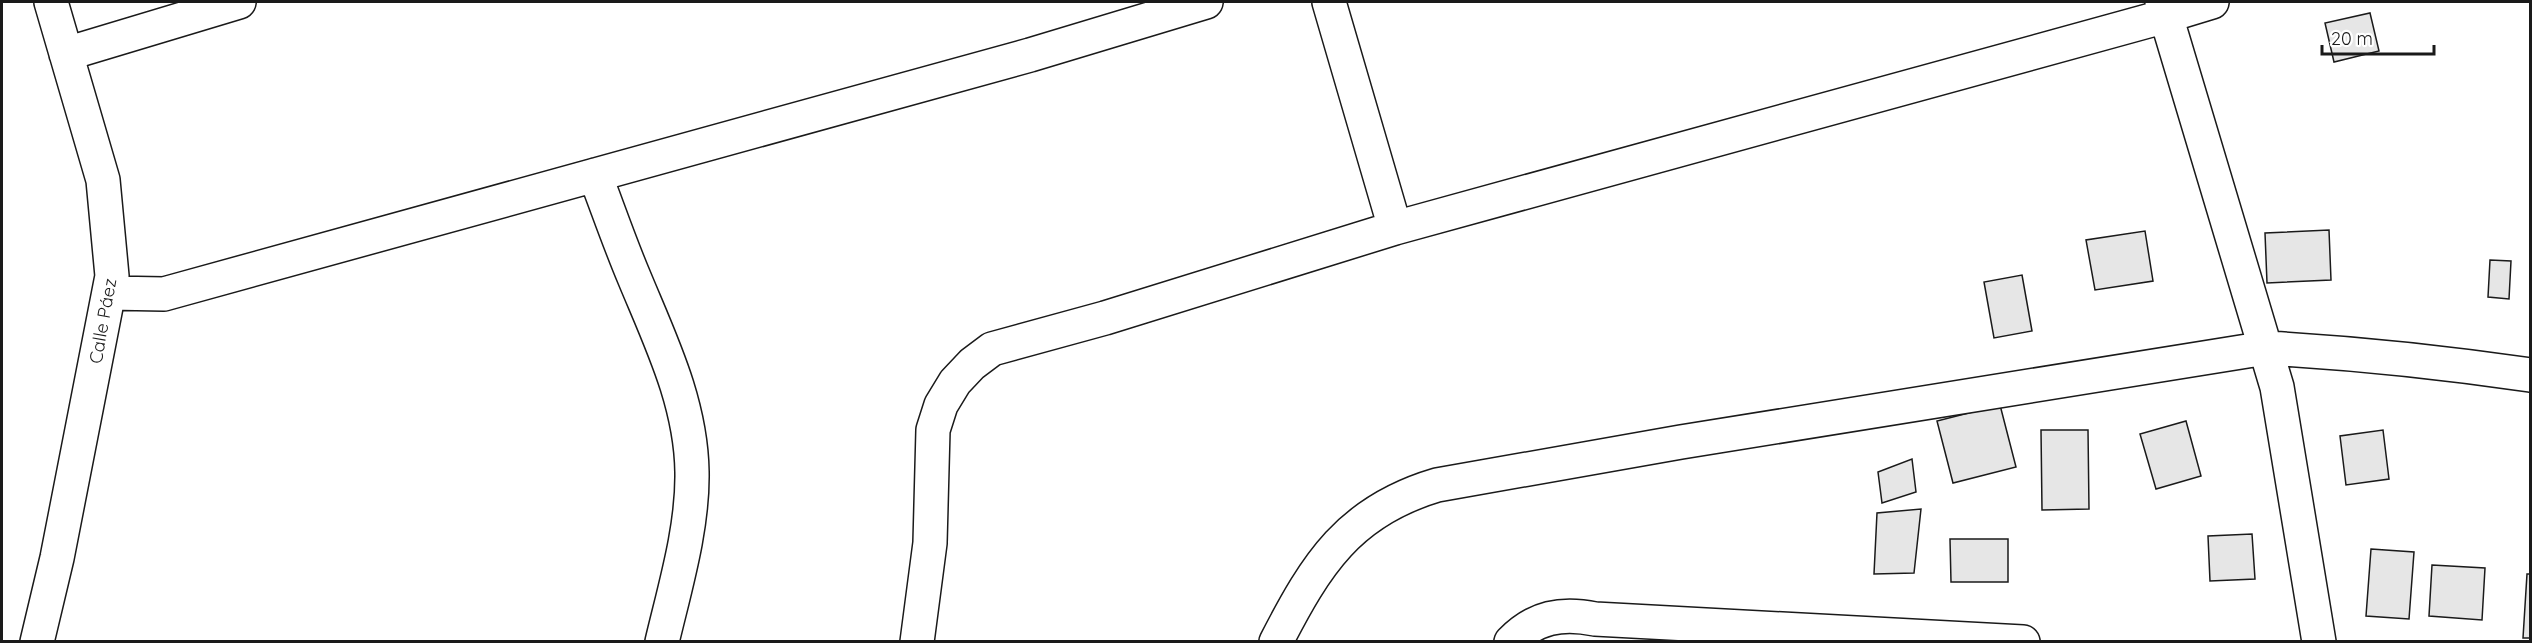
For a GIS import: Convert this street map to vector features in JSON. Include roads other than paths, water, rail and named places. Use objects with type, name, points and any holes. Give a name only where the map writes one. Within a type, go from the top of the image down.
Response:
[{"type":"street","name":"Calle Páez","points":[[37,642],[57,558],[112,276],[103,180],[51,2]]},
{"type":"street","points":[[66,54],[239,2]]},
{"type":"street","points":[[109,293],[164,294],[1030,55],[1206,2]]},
{"type":"street","points":[[1329,2],[1395,228]]},
{"type":"street","points":[[917,642],[930,543],[933,430],[941,405],[955,382],[972,364],[992,349],[1105,318],[1395,228],[2164,9],[2212,2]]},
{"type":"street","points":[[2164,9],[2277,387],[2319,642]]},
{"type":"street","points":[[596,175],[628,262],[670,363],[682,399],[689,436],[692,471],[690,507],[662,642]]},
{"type":"street","points":[[1276,642],[1314,575],[1342,539],[1385,505],[1410,493],[1437,485],[1692,440],[2266,348],[2439,361],[2530,375]]},
{"type":"street","points":[[1511,642],[1521,631],[1538,621],[1556,616],[1575,615],[1595,619],[2023,642]]}]
